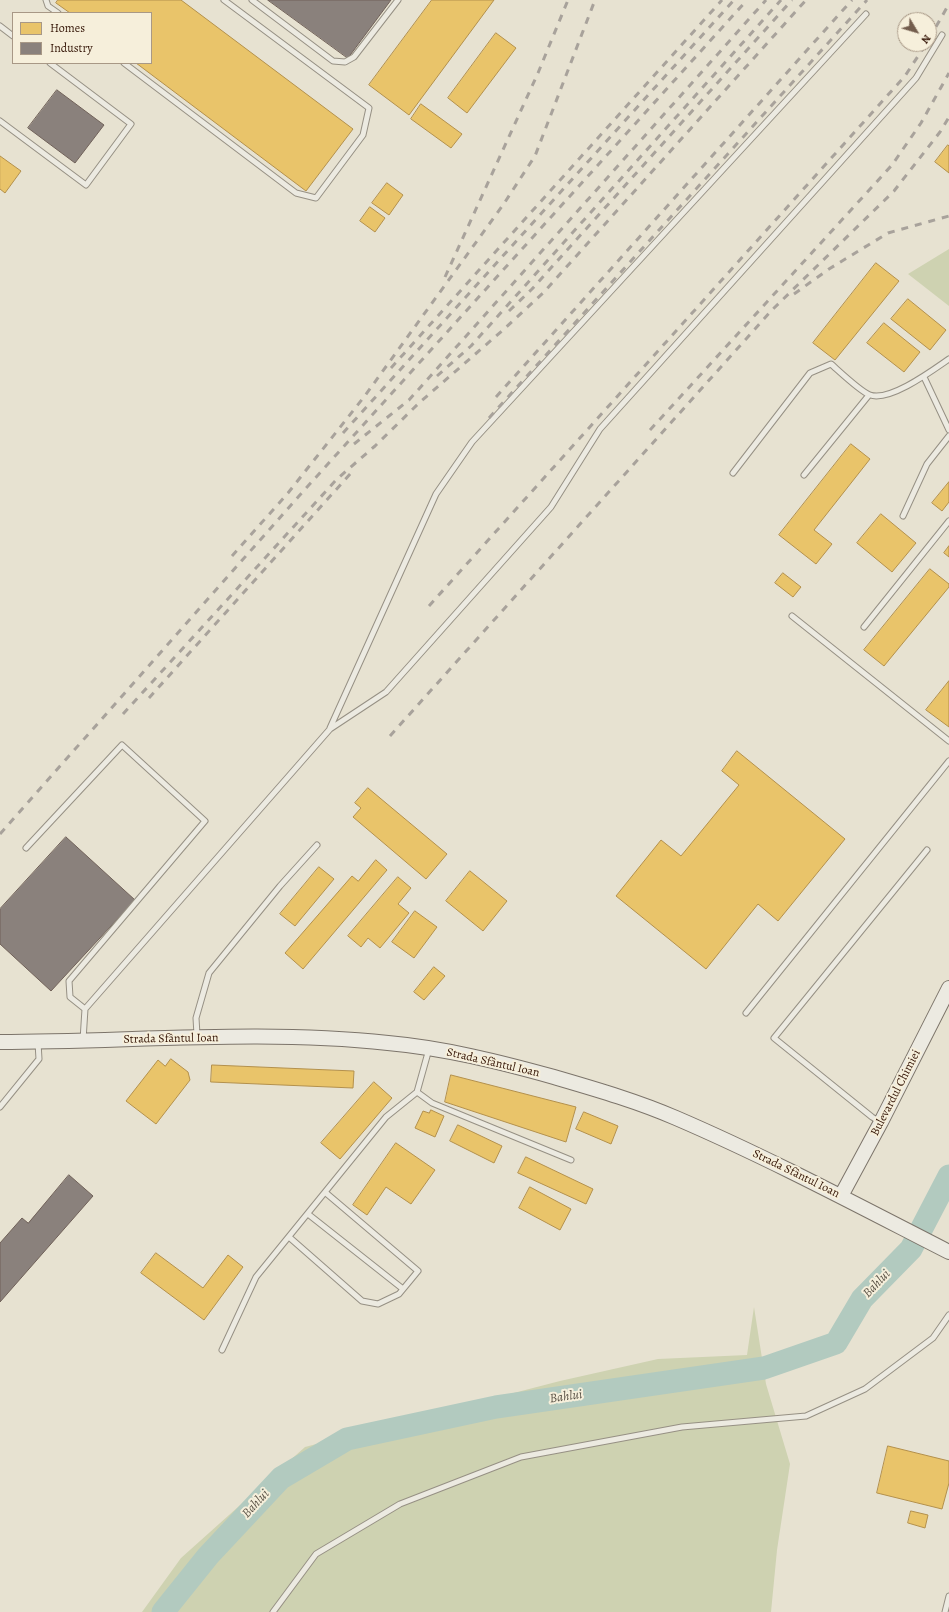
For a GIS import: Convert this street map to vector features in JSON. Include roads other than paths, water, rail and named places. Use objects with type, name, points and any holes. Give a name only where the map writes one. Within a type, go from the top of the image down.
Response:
[{"type":"main road","name":"Bulevardul Chimiei","points":[[841,1196],[881,1122],[949,988]]},
{"type":"main road","name":"Strada Sfântul Ioan","points":[[0,1042],[277,1037],[387,1042],[429,1048],[520,1068],[627,1099],[675,1118],[736,1145],[841,1196],[949,1252]]},
{"type":"lane","points":[[46,0],[48,6],[57,12]]},
{"type":"lane","points":[[125,64],[296,193],[316,198],[363,135],[369,108],[224,0]]},
{"type":"lane","points":[[252,0],[333,62],[345,62],[354,57],[398,0]]},
{"type":"lane","points":[[330,729],[436,494],[472,442],[866,14]]},
{"type":"lane","points":[[0,26],[12,35]]},
{"type":"lane","points":[[83,1041],[85,1009],[330,729],[386,692],[551,507],[600,430],[916,78],[942,35]]},
{"type":"lane","points":[[0,121],[86,185],[131,124],[51,64]]},
{"type":"lane","points":[[733,473],[810,373],[831,364],[869,395],[884,396],[924,377],[949,359]]},
{"type":"lane","points":[[924,377],[949,430]]},
{"type":"lane","points":[[804,476],[869,395]]},
{"type":"lane","points":[[904,516],[926,464],[949,436]]},
{"type":"lane","points":[[864,627],[949,521]]},
{"type":"lane","points":[[792,616],[949,741]]},
{"type":"lane","points":[[26,848],[122,745],[205,821],[69,981],[70,997],[85,1009]]},
{"type":"lane","points":[[746,1013],[949,761]]},
{"type":"lane","points":[[198,1038],[196,1018],[209,972],[280,886],[318,845]]},
{"type":"lane","points":[[881,1122],[872,1117],[774,1038],[927,850]]},
{"type":"lane","points":[[0,1107],[39,1059],[38,1042]]},
{"type":"lane","points":[[222,1350],[256,1277],[326,1193],[338,1174],[386,1117],[417,1092],[429,1048]]},
{"type":"lane","points":[[417,1092],[432,1103],[571,1160]]},
{"type":"lane","points":[[289,1237],[362,1301],[378,1304],[399,1294],[418,1271],[326,1193]]},
{"type":"lane","points":[[308,1214],[403,1289]]},
{"type":"lane","points":[[273,1612],[316,1554],[400,1504],[521,1457],[682,1427],[806,1416],[865,1389],[933,1338],[949,1314]]},
{"type":"lane","points":[[945,1612],[949,1596]]},
{"type":"waterway","name":"Bahlui","points":[[163,1612],[208,1556],[281,1478],[347,1439],[496,1407],[764,1368],[836,1343],[862,1299],[911,1249],[949,1176]]},
{"type":"railway","points":[[445,277],[538,73],[568,0]]},
{"type":"railway","points":[[232,556],[288,493],[364,397],[503,205],[535,156],[595,0]]},
{"type":"railway","points":[[391,368],[722,0]]},
{"type":"railway","points":[[343,433],[734,0]]},
{"type":"railway","points":[[0,834],[299,496],[747,0]]},
{"type":"railway","points":[[354,444],[409,400],[766,0]]},
{"type":"railway","points":[[437,376],[471,346],[781,0]]},
{"type":"railway","points":[[509,311],[532,289],[792,0]]},
{"type":"railway","points":[[123,714],[337,479],[375,446],[419,403],[544,292],[806,0]]},
{"type":"railway","points":[[496,397],[852,0]]},
{"type":"railway","points":[[489,418],[867,0]]},
{"type":"railway","points":[[937,25],[949,4]]},
{"type":"railway","points":[[429,606],[905,76],[921,52]]},
{"type":"railway","points":[[650,430],[892,165],[921,123],[949,73]]},
{"type":"railway","points":[[390,736],[772,310],[894,191],[940,132],[949,117]]},
{"type":"railway","points":[[794,294],[829,269],[888,233],[949,216]]},
{"type":"railway","points":[[149,698],[351,473]]}]
